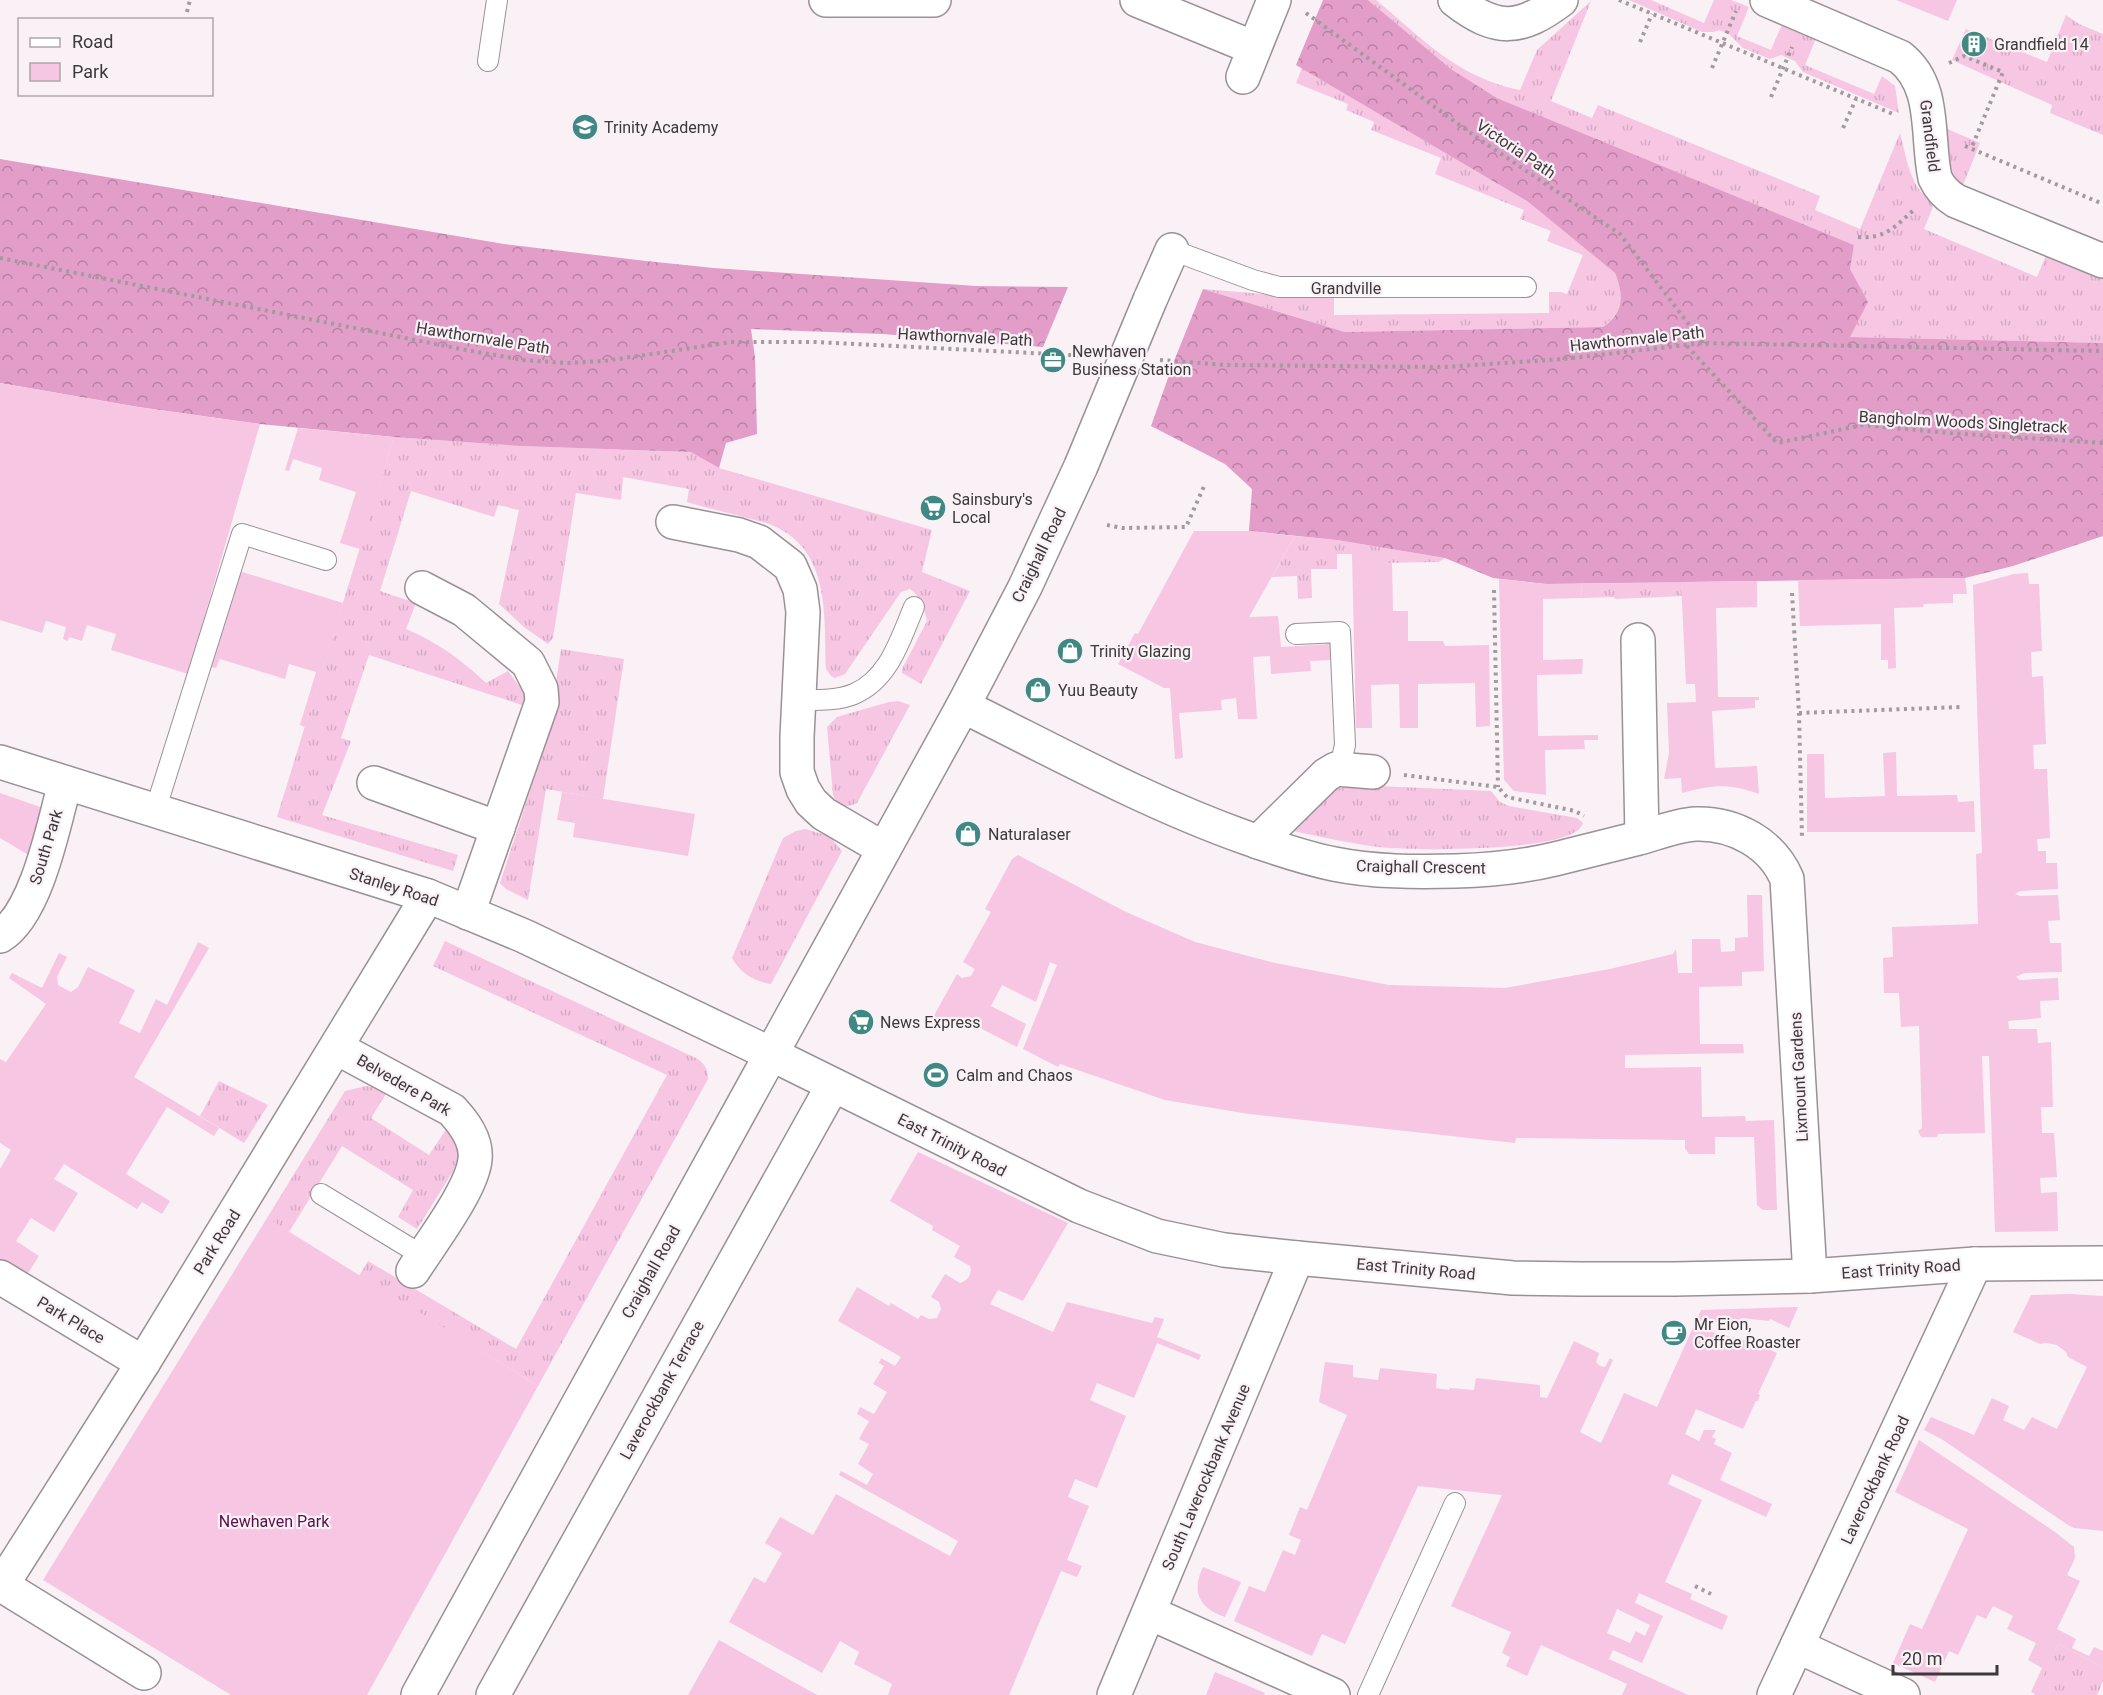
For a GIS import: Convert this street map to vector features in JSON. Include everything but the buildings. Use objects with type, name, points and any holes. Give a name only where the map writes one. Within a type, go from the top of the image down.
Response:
[{"type":"street","points":[[826,0],[934,0]]},
{"type":"street","points":[[1455,0],[1478,17],[1509,24],[1534,19],[1561,0]]},
{"type":"street","name":"Grandfield","points":[[1767,0],[1900,57],[1910,65],[1924,88],[1933,170],[1940,188],[1956,201],[2103,261]]},
{"type":"street","points":[[1146,2],[1251,57],[1286,3]]},
{"type":"street","name":"Craighall Road","points":[[418,1695],[963,706],[1030,577],[1081,466],[1172,250]]},
{"type":"street","points":[[673,522],[739,535],[759,543],[790,566],[800,589],[803,612],[797,772],[811,802],[824,814],[884,849]]},
{"type":"street","points":[[422,588],[464,610],[477,630],[528,663],[541,689],[542,702],[468,912]]},
{"type":"street","points":[[1631,840],[1638,640]]},
{"type":"street","name":"Craighall Crescent","points":[[963,706],[1134,792],[1215,827],[1335,864],[1374,869],[1487,870],[1520,866],[1694,824],[1730,829],[1745,834],[1758,842],[1782,867],[1787,879]]},
{"type":"street","name":"Stanley Road","points":[[0,762],[428,897],[468,912],[524,936],[771,1054]]},
{"type":"street","points":[[1258,842],[1326,775],[1336,770],[1373,772]]},
{"type":"street","name":"South Park","points":[[0,936],[15,924],[38,879],[65,783]]},
{"type":"street","points":[[374,783],[409,807],[498,828]]},
{"type":"street","name":"Lixmount Gardens","points":[[1787,879],[1810,1276]]},
{"type":"street","name":"Park Road","points":[[144,1673],[1,1585],[143,1363],[428,897]]},
{"type":"street","name":"Belvedere Park","points":[[337,1048],[420,1100],[452,1110],[464,1123],[472,1139],[476,1157],[466,1189],[418,1264]]},
{"type":"street","name":"East Trinity Road","points":[[771,1054],[1052,1195],[1106,1218],[1157,1236],[1190,1244],[1297,1258],[1514,1278],[1675,1279],[1810,1276],[1975,1263],[2103,1263]]},
{"type":"street","name":"Laverockbank Terrace","points":[[493,1695],[833,1085]]},
{"type":"street","name":"South Laverockbank Avenue","points":[[1114,1695],[1297,1258]]},
{"type":"street","name":"Laverockbank Road","points":[[1774,1695],[1975,1263]]},
{"type":"street","name":"Park Place","points":[[0,1277],[143,1363]]},
{"type":"street","points":[[1149,1613],[1333,1695]]},
{"type":"street","points":[[1797,1646],[1903,1695]]},
{"type":"lane","points":[[488,60],[496,0]]},
{"type":"lane","name":"Grandville","points":[[1172,250],[1253,280],[1280,287],[1526,287]]},
{"type":"lane","points":[[155,811],[242,534],[326,560]]},
{"type":"lane","points":[[798,700],[830,699],[852,695],[868,687],[881,675],[893,656],[914,607]]},
{"type":"lane","points":[[1296,634],[1340,632],[1345,745],[1342,759],[1336,770]]},
{"type":"lane","name":"Belvedere Park","points":[[321,1194],[418,1264]]},
{"type":"lane","points":[[1368,1695],[1455,1503]]},
{"type":"path","points":[[187,12],[190,0]]},
{"type":"path","points":[[1619,0],[2103,204]]},
{"type":"path","points":[[1712,68],[1740,0]]},
{"type":"path","name":"Victoria Path","points":[[1286,3],[1476,137],[1620,234],[1703,343]]},
{"type":"path","points":[[1641,42],[1652,14]]},
{"type":"path","points":[[1771,97],[1805,16]]},
{"type":"path","points":[[1919,77],[1964,56],[2003,72],[1971,149]]},
{"type":"path","points":[[1842,128],[1856,99]]},
{"type":"path","points":[[1858,237],[1873,238],[1889,231],[1940,188]]},
{"type":"path","name":"Hawthornvale Path","points":[[0,258],[523,360],[568,363],[604,361],[732,342],[816,342],[1040,353]]},
{"type":"path","name":"Hawthornvale Path","points":[[1174,361],[1224,365],[1444,366],[1564,359],[1703,343],[2103,351]]},
{"type":"path","name":"Bangholm Woods Singletrack","points":[[1687,345],[1777,444],[1863,425],[2103,443]]},
{"type":"path","points":[[1107,525],[1122,528],[1186,527],[1206,483]]},
{"type":"path","points":[[1494,590],[1498,787],[1506,797],[1575,811],[1631,840]]},
{"type":"path","points":[[1792,593],[1799,713],[1802,844]]},
{"type":"path","points":[[1799,713],[1960,707]]},
{"type":"path","points":[[1373,772],[1498,787]]},
{"type":"path","points":[[1695,1586],[1711,1594]]},
{"type":"green space","points":[[1323,0],[1368,0],[1451,69],[1497,98],[1854,245],[1850,269],[1868,302],[1850,337],[2103,343],[2103,536],[2013,566],[1965,578],[1546,584],[1493,578],[1445,558],[1337,540],[1249,531],[1252,489],[1225,464],[1151,426],[1203,289],[1345,332],[1603,327],[1615,315],[1621,296],[1615,273],[1527,201],[1296,65]]},
{"type":"green space","points":[[1368,0],[1376,0],[1442,55],[1460,67],[1498,84],[1520,90],[1537,50],[1591,1],[1551,101],[1592,118],[1598,105],[1820,196],[1815,210],[1860,229],[1900,133],[1915,182],[1934,204],[1924,229],[2037,277],[2047,253],[2103,277],[2103,343],[1849,337],[1868,302],[1849,269],[1854,245],[1497,98],[1451,69]]},
{"type":"green space","points":[[1629,0],[1651,0],[1704,23],[1714,0],[1731,0],[1749,7],[1737,36],[1771,50],[1783,22],[1817,36],[1805,65],[1874,94],[1882,76],[1895,86],[1899,113],[1803,72],[1795,61],[1781,55],[1770,59],[1743,48],[1729,34],[1719,30],[1702,32]]},
{"type":"green space","points":[[1896,0],[1957,0],[1948,21]]},
{"type":"green space","points":[[2066,15],[2079,24],[2103,34],[2103,135],[2050,113],[2052,105],[1952,60],[1966,29],[2047,62]]},
{"type":"green space","points":[[1302,68],[1527,201],[1615,273],[1621,296],[1615,315],[1603,327],[1345,332],[1203,289],[1288,296],[1334,295],[1334,315],[1549,313],[1549,292],[1567,294],[1583,255],[1547,241],[1551,231],[1520,219],[1524,210],[1435,174],[1441,158],[1371,130],[1374,122],[1346,110],[1348,104],[1296,83]]},
{"type":"green space","points":[[1947,129],[1980,143],[1963,185],[1953,173],[1948,159]]},
{"type":"green space","points":[[0,159],[504,244],[714,268],[976,286],[1068,287],[1043,347],[883,334],[751,329],[755,357],[757,434],[726,443],[719,468],[691,452],[520,446],[260,424],[138,407],[0,383]]},
{"type":"green space","points":[[0,383],[138,407],[260,424],[188,674],[111,650],[116,634],[87,625],[82,641],[69,637],[68,641],[63,639],[66,627],[46,621],[42,633],[0,620]]},
{"type":"green space","points":[[298,428],[394,437],[360,549],[340,543],[356,492],[319,480],[322,468],[293,459],[289,471],[285,470]]},
{"type":"green space","points":[[394,437],[520,446],[692,452],[719,468],[932,530],[922,572],[970,591],[921,684],[902,673],[927,621],[922,603],[910,589],[901,592],[845,674],[835,678],[826,669],[821,589],[807,553],[794,538],[767,523],[687,502],[689,489],[623,477],[621,500],[576,493],[553,638],[548,644],[524,627],[499,604],[519,510],[498,505],[494,517],[411,491],[380,591],[416,603],[406,629],[449,652],[486,683],[508,671],[530,701],[528,707],[369,655],[341,738],[351,741],[322,815],[458,855],[453,871],[277,817]]},
{"type":"green space","points":[[1194,531],[1249,531],[1295,536],[1249,617],[1278,616],[1281,647],[1330,644],[1331,660],[1310,661],[1311,671],[1271,674],[1270,656],[1253,657],[1257,719],[1238,719],[1236,698],[1221,700],[1222,710],[1179,713],[1183,758],[1175,759],[1170,688],[1164,688],[1118,664],[1135,633],[1138,634]]},
{"type":"green space","points":[[1295,536],[1337,540],[1445,558],[1439,562],[1379,563],[1378,554],[1337,554],[1337,569],[1311,569],[1312,598],[1298,599],[1297,576],[1272,577]]},
{"type":"green space","points":[[1352,554],[1379,554],[1379,563],[1392,563],[1393,611],[1408,611],[1408,641],[1443,641],[1445,646],[1489,645],[1490,726],[1476,727],[1475,683],[1418,684],[1418,728],[1400,728],[1399,684],[1371,685],[1372,728],[1356,728]]},
{"type":"green space","points":[[239,571],[343,603],[305,727],[300,725],[316,672],[289,664],[285,679],[220,659],[216,668],[211,667]]},
{"type":"green space","points":[[2028,573],[2029,584],[2039,584],[2042,651],[2031,652],[2032,677],[2043,676],[2046,744],[2033,745],[2034,769],[2047,769],[2050,838],[2037,839],[2038,851],[2046,851],[2046,863],[2057,863],[2058,889],[2020,891],[2015,894],[2020,896],[2058,895],[2060,920],[2048,921],[2050,943],[2061,943],[2062,972],[2024,973],[2016,977],[2020,980],[2058,978],[2059,1000],[2040,1001],[2041,1018],[2008,1021],[2009,1029],[2037,1029],[2038,1043],[2051,1042],[2053,1107],[2041,1107],[2042,1133],[2054,1133],[2057,1177],[2040,1178],[2041,1193],[2057,1192],[2058,1231],[1995,1232],[1989,1056],[1982,1056],[1985,1133],[1938,1134],[1937,1137],[1921,1137],[1918,1131],[1922,1128],[1919,1026],[1901,1027],[1899,993],[1884,993],[1883,958],[1893,957],[1892,927],[1978,924],[1976,854],[1982,853],[1973,585],[2014,574]]},
{"type":"green space","points":[[1965,578],[1967,594],[1953,594],[1953,603],[1894,608],[1896,668],[1888,669],[1888,660],[1881,660],[1881,624],[1800,626],[1798,580]]},
{"type":"green space","points":[[1499,579],[1546,584],[1581,584],[1582,598],[1543,599],[1543,660],[1583,659],[1582,674],[1537,675],[1538,736],[1598,735],[1598,740],[1584,740],[1585,749],[1545,750],[1546,795],[1514,791],[1504,780]]},
{"type":"green space","points":[[1757,581],[1757,607],[1716,608],[1718,697],[1759,697],[1759,700],[1755,700],[1755,708],[1712,711],[1715,768],[1757,766],[1759,794],[1720,786],[1682,793],[1681,778],[1664,779],[1669,753],[1667,703],[1696,702],[1695,684],[1686,684],[1681,582]]},
{"type":"green space","points":[[1681,582],[1682,596],[1582,598],[1581,584]]},
{"type":"green space","points":[[561,649],[624,659],[603,799],[546,789],[528,900],[506,889],[500,883],[544,748]]},
{"type":"green space","points":[[898,701],[910,705],[857,803],[849,806],[839,804],[833,795],[827,727],[837,717]]},
{"type":"green space","points":[[1896,752],[1897,796],[1957,795],[1958,802],[1974,801],[1975,832],[1807,832],[1807,754],[1824,754],[1825,798],[1885,796],[1883,753]]},
{"type":"green space","points":[[1377,786],[1491,791],[1500,802],[1509,806],[1577,818],[1583,823],[1574,833],[1554,840],[1526,845],[1461,849],[1376,847],[1289,830],[1325,789]]},
{"type":"green space","points":[[562,792],[695,814],[688,856],[573,837],[575,823],[557,820]]},
{"type":"green space","points":[[0,793],[46,809],[32,857],[0,838]]},
{"type":"green space","points":[[805,829],[829,836],[842,851],[771,984],[765,983],[744,972],[732,958],[783,838]]},
{"type":"green space","points":[[1018,855],[1124,911],[1195,942],[1275,963],[1389,985],[1505,988],[1610,969],[1673,954],[1676,949],[1678,973],[1692,973],[1692,939],[1720,939],[1721,952],[1735,951],[1735,938],[1748,937],[1747,895],[1762,895],[1764,971],[1742,972],[1742,986],[1699,987],[1700,1044],[1743,1044],[1744,1053],[1625,1055],[1625,1068],[1701,1067],[1702,1117],[1745,1116],[1746,1121],[1774,1120],[1777,1210],[1763,1210],[1757,1205],[1754,1137],[1715,1137],[1715,1154],[1689,1154],[1685,1148],[1685,1140],[1516,1138],[1515,1143],[1249,1114],[1165,1100],[1060,1064],[1058,1067],[1023,1049],[1057,965],[1050,962],[1036,1002],[1002,985],[991,1006],[1026,1024],[1017,1047],[980,1028],[978,1031],[954,1019],[949,1020],[944,1028],[931,1021],[957,974],[962,978],[971,976],[975,969],[963,962],[991,912],[985,909],[1012,859]]},
{"type":"green space","points":[[445,941],[698,1059],[707,1072],[708,1079],[538,1386],[359,1276],[368,1261],[516,1349],[667,1075],[433,966]]},
{"type":"green space","points":[[198,942],[209,948],[134,1077],[219,1128],[214,1136],[167,1107],[126,1174],[170,1201],[162,1214],[142,1202],[137,1209],[64,1164],[54,1179],[78,1193],[54,1232],[31,1218],[16,1241],[39,1256],[26,1276],[0,1260],[0,1169],[11,1150],[0,1143],[0,1059],[6,1062],[46,1004],[9,978],[12,973],[42,988],[59,953],[67,957],[57,977],[58,985],[71,992],[78,987],[88,967],[135,990],[119,1023],[140,1033],[156,999],[167,1005]]},
{"type":"green space","points":[[219,1081],[268,1105],[244,1143],[200,1116]]},
{"type":"green space","points":[[366,1086],[389,1089],[371,1118],[429,1155],[449,1125],[459,1151],[455,1168],[417,1229],[398,1217],[413,1190],[342,1146],[289,1232],[267,1218],[345,1091]]},
{"type":"green space","points":[[918,1152],[1068,1223],[1023,1301],[998,1290],[990,1304],[1053,1332],[1067,1302],[1152,1323],[1155,1317],[1164,1319],[1157,1337],[1201,1355],[1199,1360],[1157,1343],[1134,1398],[1097,1383],[1090,1400],[1126,1416],[1097,1488],[1075,1479],[1068,1497],[1089,1506],[1067,1560],[1082,1566],[1077,1577],[1061,1571],[1009,1695],[888,1695],[892,1684],[854,1664],[859,1652],[840,1641],[822,1673],[729,1622],[754,1577],[765,1583],[782,1553],[765,1543],[780,1517],[813,1535],[836,1494],[950,1556],[958,1541],[839,1475],[841,1471],[867,1485],[873,1474],[858,1464],[869,1444],[859,1439],[869,1421],[857,1414],[860,1407],[874,1414],[887,1392],[873,1384],[884,1366],[879,1363],[881,1358],[895,1366],[901,1357],[838,1321],[857,1287],[889,1306],[891,1303],[918,1319],[921,1315],[929,1319],[937,1318],[941,1309],[939,1302],[931,1297],[945,1274],[960,1283],[968,1278],[971,1272],[970,1266],[954,1257],[960,1246],[932,1230],[933,1226],[890,1201]]},
{"type":"green space","name":"Newhaven Park","points":[[267,1218],[538,1386],[367,1695],[231,1695],[43,1580]]},
{"type":"green space","points":[[2031,1295],[2103,1296],[2103,1531],[2074,1528],[2068,1525],[1943,1440],[1924,1430],[1931,1417],[1974,1435],[1992,1398],[2009,1406],[2003,1420],[2024,1430],[2032,1417],[2057,1429],[2087,1367],[2068,1357],[2066,1352],[2057,1345],[2040,1344],[2013,1332]]},
{"type":"green space","points":[[1798,1307],[1789,1328],[1770,1319],[1769,1321],[1742,1318],[1740,1327],[1710,1321],[1708,1331],[1758,1344],[1777,1353],[1758,1394],[1760,1395],[1758,1401],[1743,1429],[1696,1409],[1685,1434],[1699,1441],[1704,1430],[1716,1430],[1712,1437],[1716,1439],[1714,1444],[1732,1453],[1720,1480],[1772,1504],[1766,1517],[1672,1474],[1668,1484],[1702,1500],[1665,1582],[1692,1594],[1690,1599],[1728,1616],[1722,1630],[1639,1593],[1635,1603],[1663,1616],[1642,1663],[1613,1650],[1609,1659],[1688,1695],[1622,1695],[1627,1684],[1541,1645],[1527,1676],[1506,1666],[1510,1657],[1502,1653],[1511,1632],[1451,1606],[1502,1495],[1418,1486],[1345,1644],[1322,1634],[1312,1656],[1234,1621],[1249,1586],[1265,1592],[1283,1550],[1295,1555],[1301,1540],[1289,1535],[1300,1507],[1307,1510],[1347,1415],[1319,1402],[1325,1362],[1353,1365],[1353,1377],[1378,1380],[1380,1368],[1437,1374],[1436,1388],[1449,1390],[1450,1388],[1474,1390],[1476,1378],[1540,1385],[1540,1397],[1547,1398],[1574,1341],[1599,1353],[1596,1362],[1600,1366],[1605,1367],[1610,1358],[1613,1360],[1580,1432],[1601,1443],[1624,1393],[1657,1407],[1701,1310]],"holes":[[[1617,1609],[1650,1625],[1645,1636],[1636,1631],[1630,1643],[1607,1633]]]},
{"type":"green space","points":[[1919,1440],[2074,1547],[2075,1558],[2067,1575],[2080,1581],[2057,1629],[2076,1639],[2072,1648],[2089,1656],[2094,1647],[2103,1651],[2103,1667],[2058,1644],[2035,1694],[2031,1692],[2042,1668],[2028,1660],[2036,1643],[2007,1629],[2013,1616],[1993,1606],[1986,1619],[1977,1615],[1958,1655],[1949,1651],[1935,1682],[1893,1663],[1910,1624],[1922,1629],[1968,1529],[1895,1492]]},
{"type":"green space","points":[[1203,1567],[1241,1582],[1225,1617],[1209,1609],[1200,1598],[1198,1584]]},
{"type":"green space","points":[[719,1640],[817,1695],[688,1695]]},
{"type":"green space","points":[[2058,1644],[2103,1667],[2103,1681],[2097,1695],[2034,1695]]},
{"type":"green space","points":[[1215,1672],[1265,1693],[1264,1695],[1206,1695]]},
{"type":"place","name":"Grandfield 14","points":[[1974,44]]},
{"type":"place","name":"Trinity Academy","points":[[585,127]]},
{"type":"place","name":"Newhaven Business Station","points":[[1053,360]]},
{"type":"place","name":"Sainsbury's Local","points":[[933,508]]},
{"type":"place","name":"Trinity Glazing","points":[[1070,651]]},
{"type":"place","name":"Yuu Beauty","points":[[1038,690]]},
{"type":"place","name":"Naturalaser","points":[[968,834]]},
{"type":"place","name":"News Express","points":[[861,1022]]},
{"type":"place","name":"Calm and Chaos","points":[[936,1075]]},
{"type":"place","name":"Mr Eion, Coffee Roaster","points":[[1674,1333]]}]
